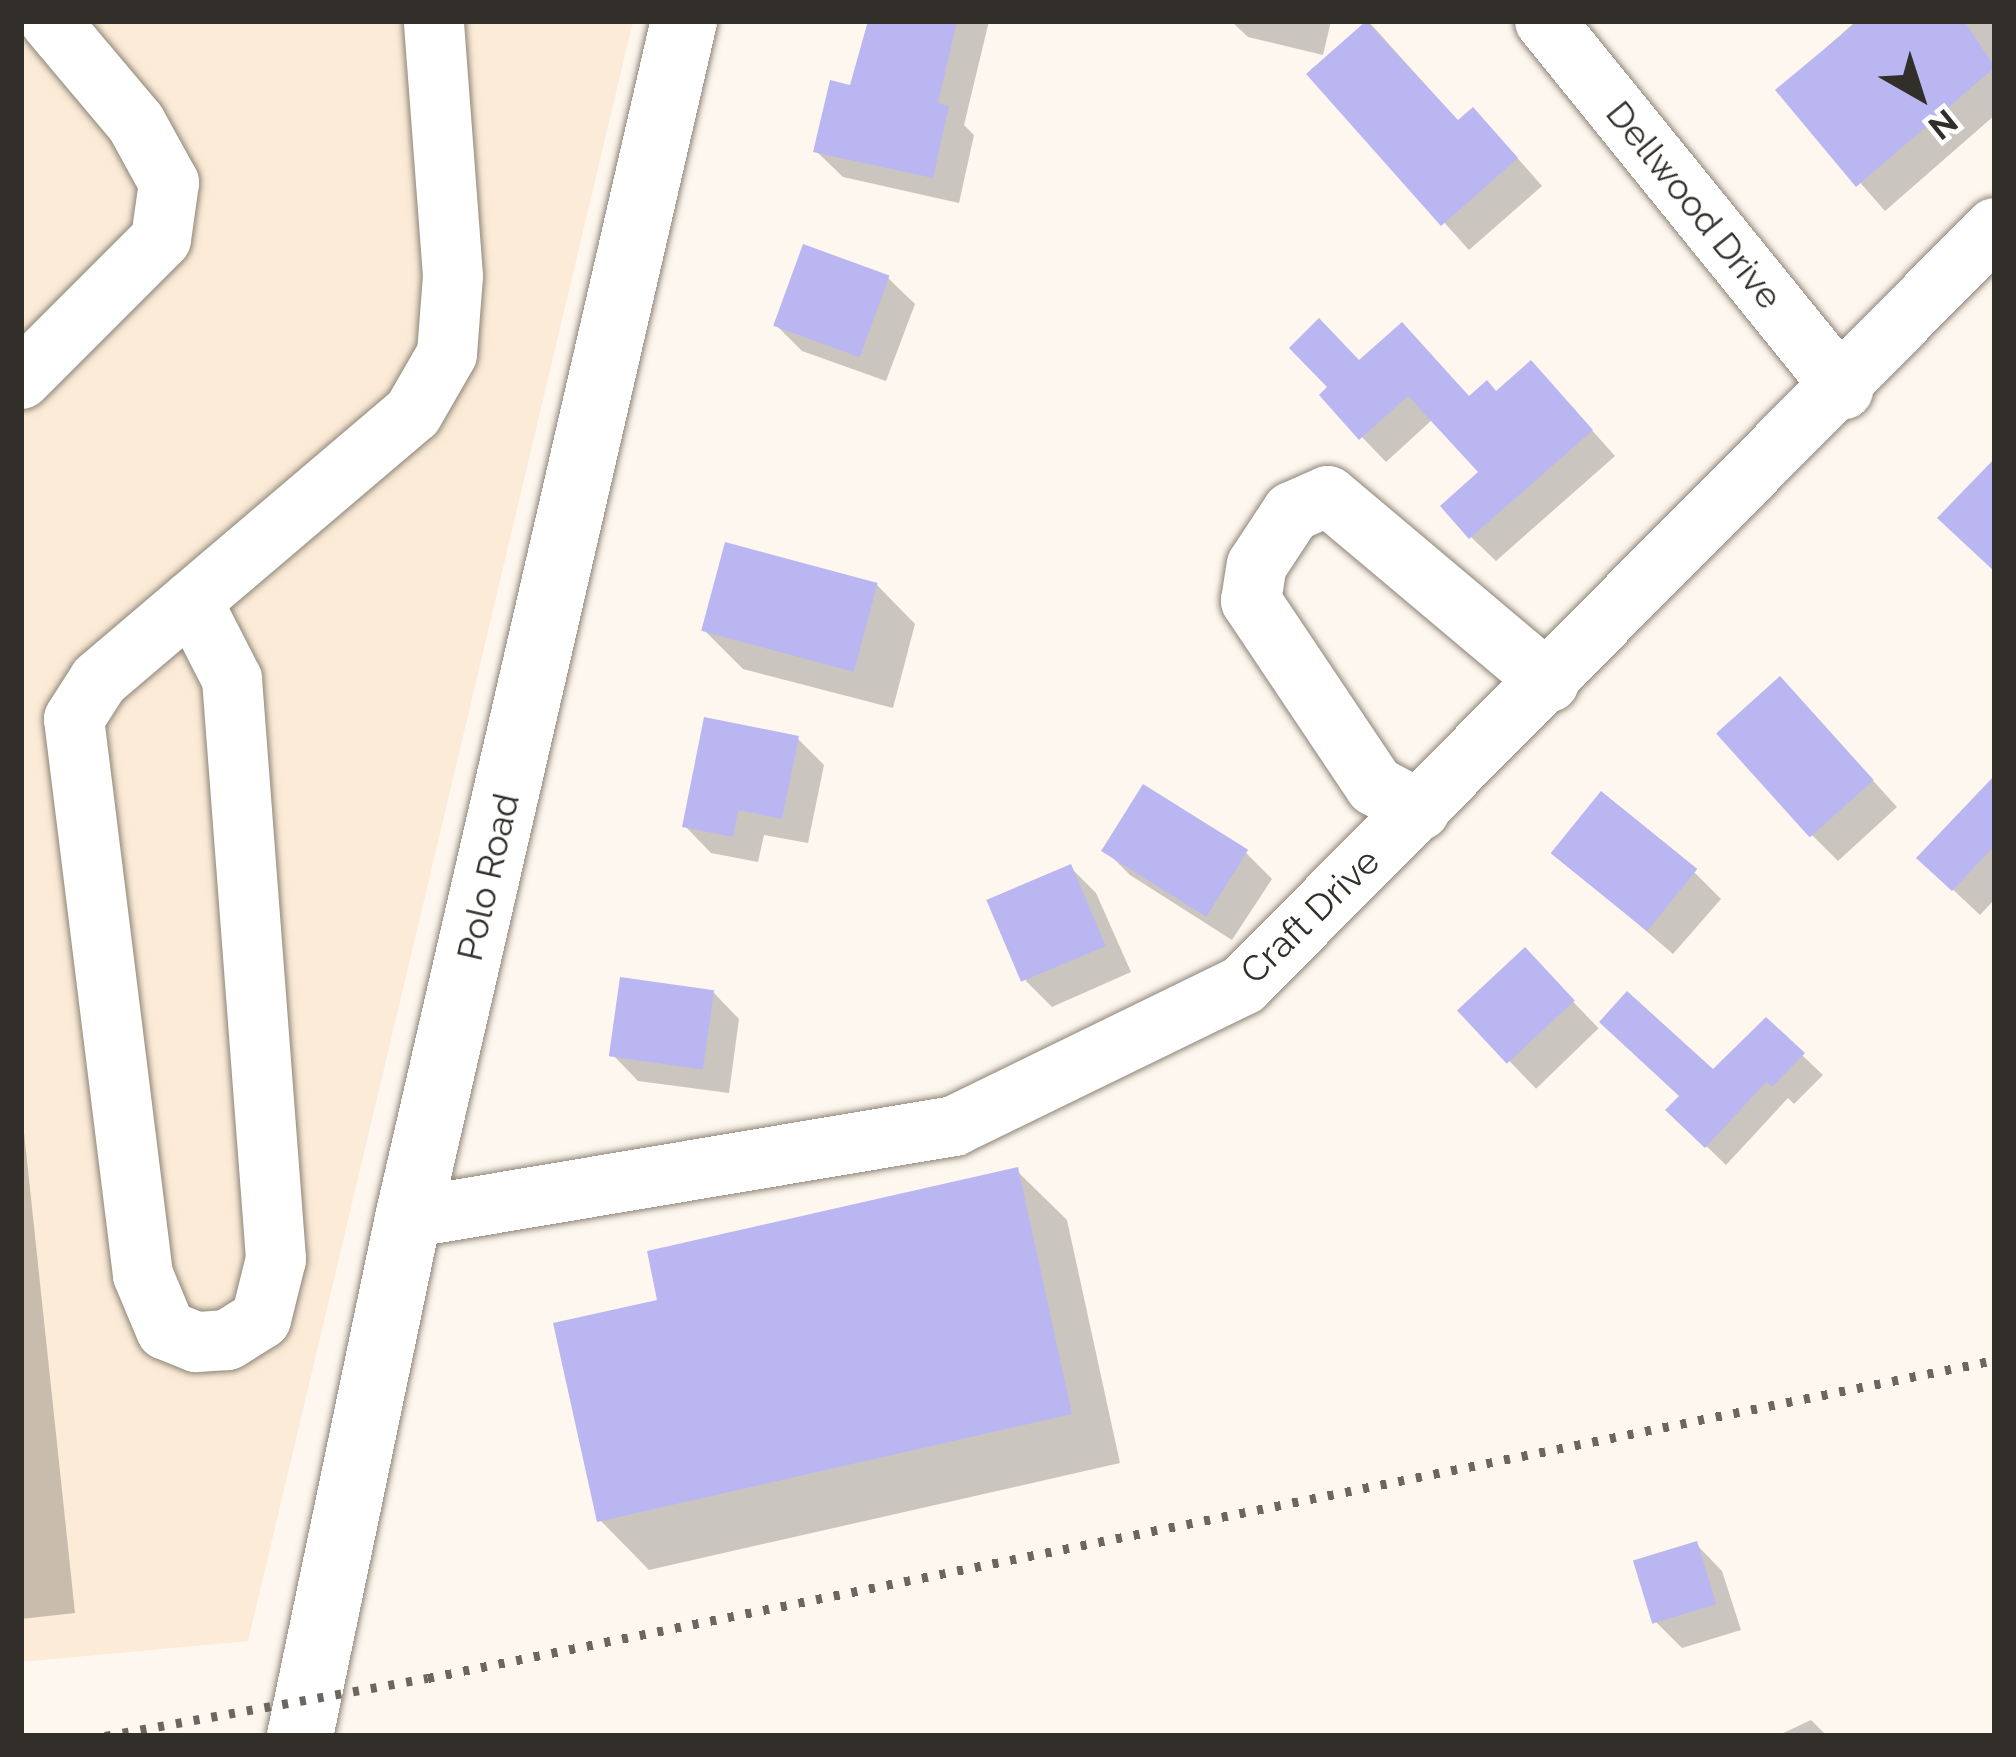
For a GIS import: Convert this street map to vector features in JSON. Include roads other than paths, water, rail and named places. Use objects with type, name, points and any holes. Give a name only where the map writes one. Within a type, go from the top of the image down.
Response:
[{"type":"main road","name":"Polo Road","points":[[300,1736],[408,1218],[684,21]]},
{"type":"street","points":[[21,379],[160,239],[169,183],[136,123],[50,21]]},
{"type":"street","points":[[192,601],[232,680],[276,1258],[261,1318],[227,1340],[196,1342],[166,1330],[143,1275],[74,719],[99,680],[413,412],[447,354],[453,276],[434,21]]},
{"type":"street","name":"Dellwood Drive","points":[[1545,21],[1843,389]]},
{"type":"street","name":"Craft Drive","points":[[408,1218],[953,1126],[1244,985],[1843,389],[1995,229]]},
{"type":"street","points":[[1420,810],[1376,786],[1251,601],[1263,552],[1292,512],[1328,496],[1549,682]]},
{"type":"railway","points":[[105,1736],[428,1678],[1995,1360]]}]
